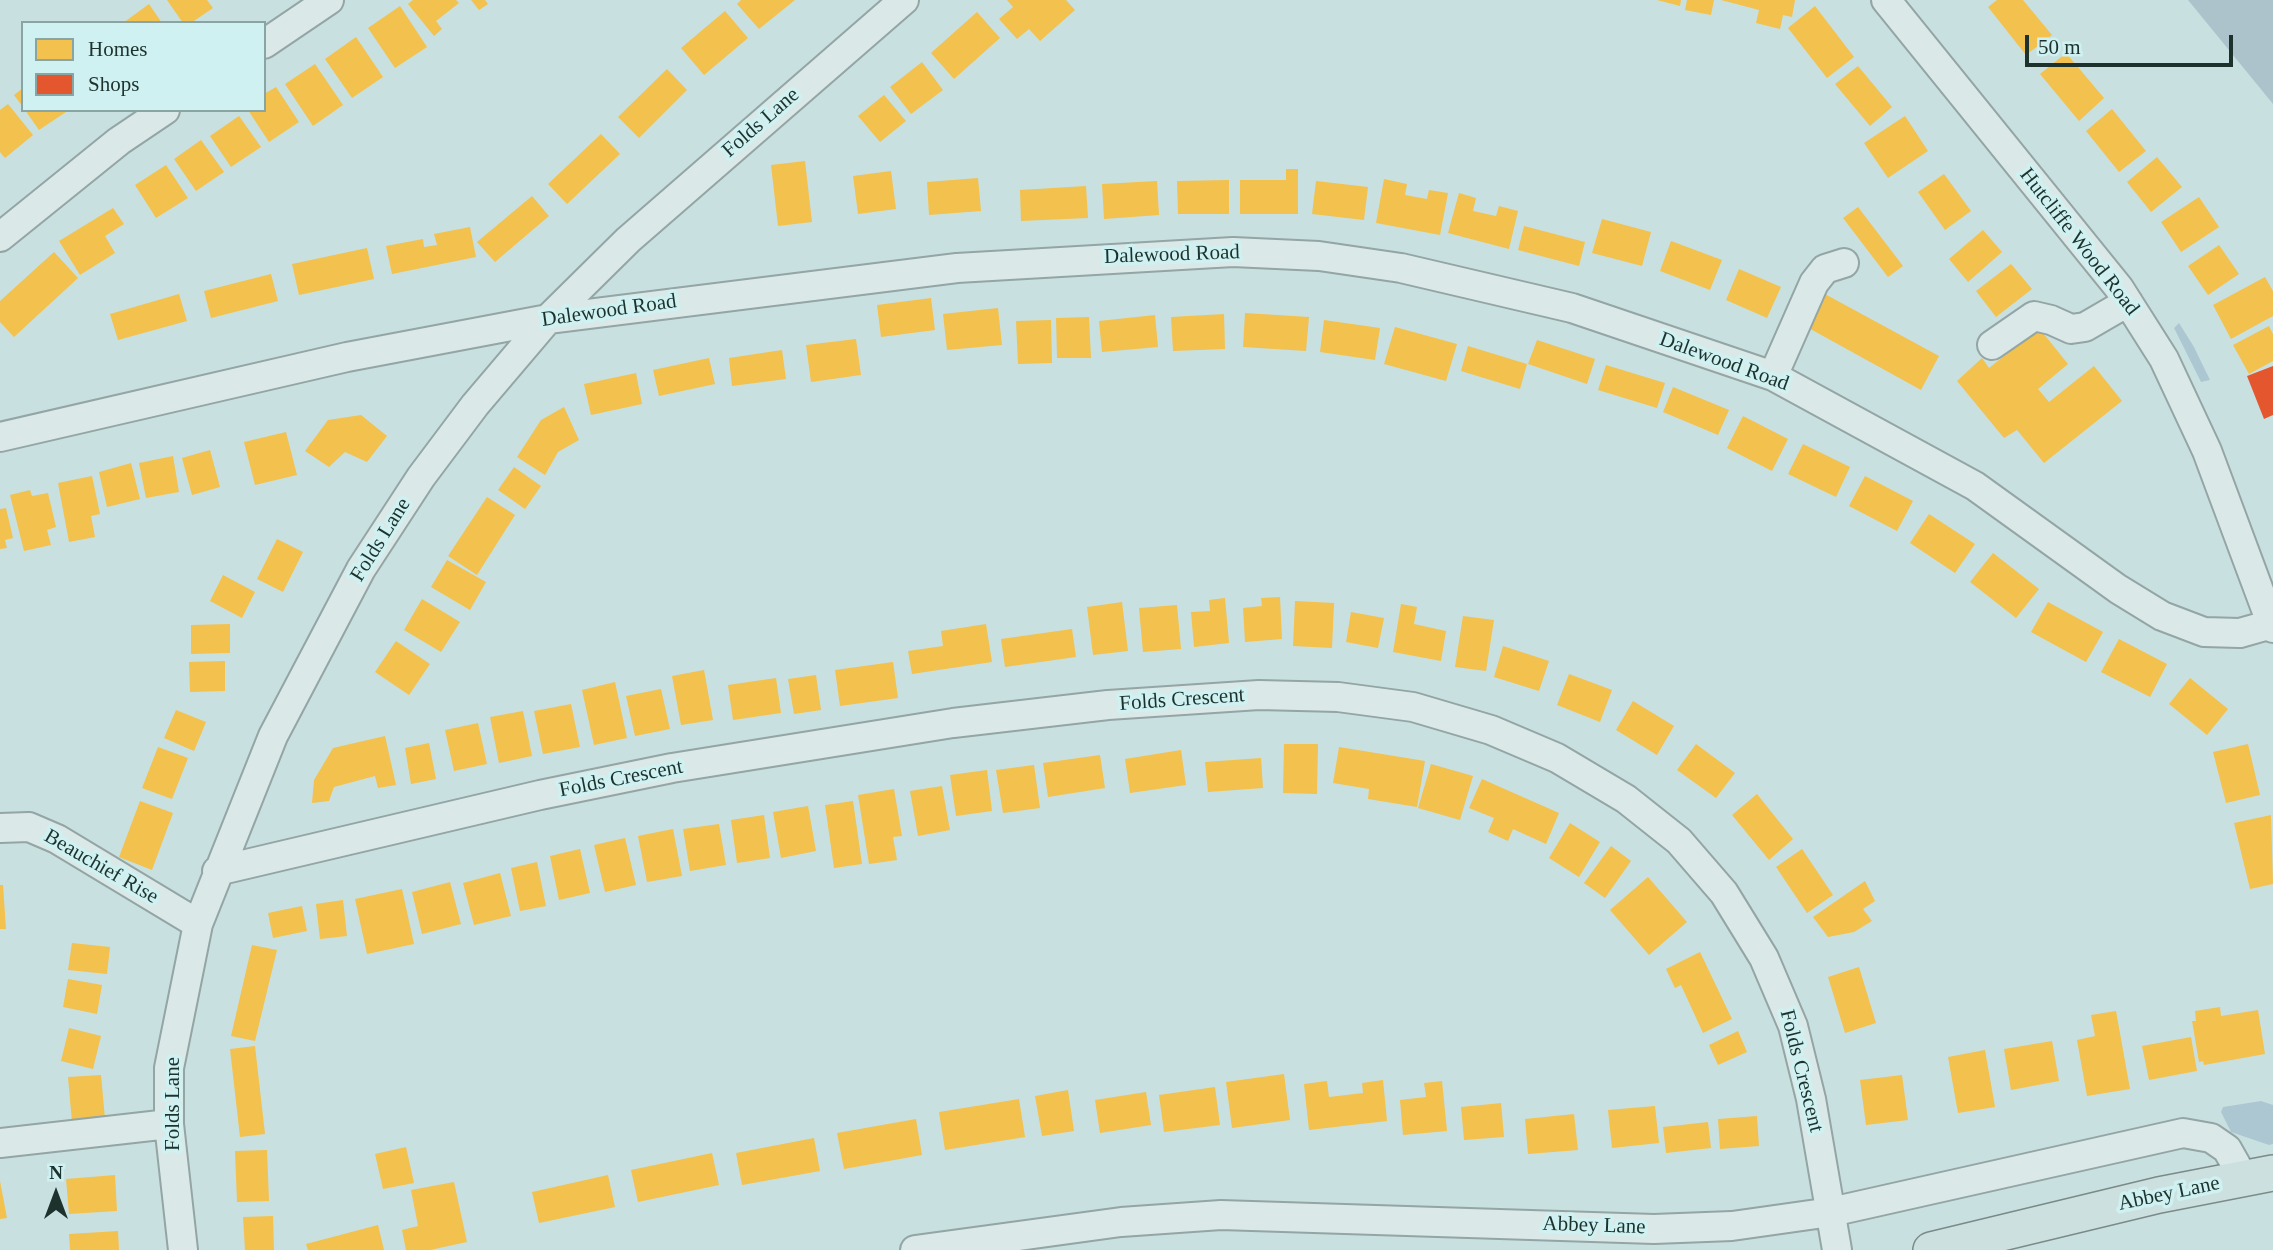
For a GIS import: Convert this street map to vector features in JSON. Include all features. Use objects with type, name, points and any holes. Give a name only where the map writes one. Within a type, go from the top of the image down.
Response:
[{"type":"main road","name":"Abbey Lane","points":[[1931,1250],[2159,1195],[2258,1176]]},
{"type":"street","points":[[266,43],[329,0]]},
{"type":"street","name":"Folds Lane","points":[[183,1250],[169,1124],[169,1068],[198,924],[273,736],[361,569],[429,467],[475,405],[548,319],[638,231],[904,0]]},
{"type":"street","name":"Hutcliffe Wood Road","points":[[1886,0],[2128,302],[2164,359],[2207,451],[2272,626]]},
{"type":"street","points":[[0,237],[119,141],[163,112]]},
{"type":"street","name":"Dalewood Road","points":[[0,437],[347,357],[548,319],[957,268],[1233,251],[1319,256],[1401,268],[1572,308],[1773,376],[1975,486],[2118,589],[2162,616],[2204,632],[2240,633],[2272,626]]},
{"type":"street","points":[[1773,376],[1814,284],[1825,269],[1844,263]]},
{"type":"street","points":[[1992,345],[2034,316],[2071,329],[2085,327],[2128,302]]},
{"type":"street","name":"Folds Crescent","points":[[217,871],[553,792],[671,768],[953,723],[1108,705],[1259,695],[1338,697],[1413,707],[1491,730],[1557,758],[1580,771],[1626,799],[1679,841],[1724,893],[1763,958],[1793,1026],[1811,1099],[1837,1250]]},
{"type":"street","name":"Beauchief Rise","points":[[0,828],[29,827],[57,839],[198,924]]},
{"type":"street","points":[[0,1143],[169,1124]]},
{"type":"street","name":"Abbey Lane","points":[[915,1250],[1121,1222],[1221,1215],[1654,1229],[1732,1226],[1831,1212],[2183,1133],[2211,1138],[2258,1176]]},
{"type":"shaded area","points":[[2188,0],[2273,0],[2273,104]]},
{"type":"shaded area","points":[[2179,323],[2210,380],[2201,382],[2174,328]]},
{"type":"shaded area","points":[[2261,1101],[2273,1105],[2273,1144],[2269,1145],[2231,1132],[2221,1112],[2223,1107]]},
{"type":"building: Homes","points":[[167,0],[207,0],[213,8],[194,21],[182,21]]},
{"type":"building: Homes","points":[[413,0],[456,0],[459,3],[436,21],[442,29],[434,36],[408,4]]},
{"type":"building: Homes","points":[[471,0],[485,0],[488,4],[479,10]]},
{"type":"building: Homes","points":[[741,0],[795,0],[759,29],[737,4]]},
{"type":"building: Homes","points":[[1007,0],[1066,0],[1075,10],[1040,41],[1029,29],[1017,39],[999,19],[1013,7]]},
{"type":"building: Homes","points":[[1657,0],[1681,0],[1680,6]]},
{"type":"building: Homes","points":[[1687,0],[1714,0],[1711,15],[1685,10]]},
{"type":"building: Homes","points":[[1721,0],[1795,0],[1792,17],[1783,15],[1780,29],[1756,23],[1759,10]]},
{"type":"building: Homes","points":[[1997,0],[2023,0],[2052,35],[2026,55],[1988,7]]},
{"type":"building: Homes","points":[[149,4],[161,21],[126,21]]},
{"type":"building: Homes","points":[[400,6],[427,47],[395,68],[368,28]]},
{"type":"building: Homes","points":[[1815,6],[1854,57],[1827,78],[1788,28]]},
{"type":"building: Homes","points":[[725,11],[748,38],[704,75],[681,48]]},
{"type":"building: Homes","points":[[977,12],[1000,38],[954,79],[931,53]]},
{"type":"building: Homes","points":[[356,37],[383,77],[352,98],[325,59]]},
{"type":"building: Homes","points":[[2066,53],[2104,98],[2079,121],[2040,74]]},
{"type":"building: Homes","points":[[922,62],[943,90],[911,114],[890,87]]},
{"type":"building: Homes","points":[[315,64],[343,105],[313,126],[285,84]]},
{"type":"building: Homes","points":[[1858,66],[1892,107],[1870,126],[1835,84]]},
{"type":"building: Homes","points":[[667,69],[687,90],[639,138],[618,117]]},
{"type":"building: Homes","points":[[276,87],[299,122],[269,142],[249,112],[266,112],[266,93]]},
{"type":"building: Homes","points":[[21,90],[21,104],[14,95]]},
{"type":"building: Homes","points":[[884,95],[906,121],[880,142],[858,116]]},
{"type":"building: Homes","points":[[8,104],[33,135],[5,158],[0,152],[0,110]]},
{"type":"building: Homes","points":[[2112,109],[2146,151],[2119,172],[2086,131]]},
{"type":"building: Homes","points":[[26,112],[66,112],[39,130]]},
{"type":"building: Homes","points":[[239,116],[261,147],[231,167],[210,136]]},
{"type":"building: Homes","points":[[1905,116],[1928,151],[1888,178],[1864,143]]},
{"type":"building: Homes","points":[[601,134],[620,154],[567,204],[548,184]]},
{"type":"building: Homes","points":[[201,140],[224,172],[196,191],[174,159]]},
{"type":"building: Homes","points":[[2157,157],[2182,187],[2151,212],[2127,182]]},
{"type":"building: Homes","points":[[805,161],[812,222],[778,226],[771,165]]},
{"type":"building: Homes","points":[[166,165],[188,198],[156,218],[135,185]]},
{"type":"building: Homes","points":[[1286,169],[1298,169],[1298,214],[1240,214],[1240,180],[1286,180]]},
{"type":"building: Homes","points":[[891,171],[896,209],[858,214],[853,176]]},
{"type":"building: Homes","points":[[1944,174],[1971,211],[1945,230],[1918,192]]},
{"type":"building: Homes","points":[[978,178],[981,211],[929,215],[927,182]]},
{"type":"building: Homes","points":[[1384,179],[1407,184],[1405,195],[1427,199],[1429,190],[1448,193],[1440,235],[1376,223]]},
{"type":"building: Homes","points":[[1229,180],[1229,214],[1178,214],[1177,181]]},
{"type":"building: Homes","points":[[1157,181],[1159,215],[1104,219],[1102,184]]},
{"type":"building: Homes","points":[[1316,181],[1368,187],[1364,220],[1312,214]]},
{"type":"building: Homes","points":[[1086,186],[1088,218],[1021,221],[1020,190]]},
{"type":"building: Homes","points":[[1459,193],[1476,198],[1473,211],[1496,216],[1499,206],[1518,211],[1509,249],[1448,233]]},
{"type":"building: Homes","points":[[532,196],[549,216],[495,262],[477,242]]},
{"type":"building: Homes","points":[[2199,197],[2219,227],[2181,252],[2161,222]]},
{"type":"building: Homes","points":[[1858,207],[1903,266],[1888,277],[1843,218]]},
{"type":"building: Homes","points":[[113,208],[124,224],[105,236],[115,253],[80,275],[59,241]]},
{"type":"building: Homes","points":[[1602,219],[1651,232],[1642,266],[1592,253]]},
{"type":"building: Homes","points":[[1524,226],[1585,242],[1579,266],[1518,250]]},
{"type":"building: Homes","points":[[470,227],[476,257],[392,274],[386,246],[423,239],[424,247],[437,245],[434,234]]},
{"type":"building: Homes","points":[[1983,230],[2002,252],[1968,282],[1949,259]]},
{"type":"building: Homes","points":[[1671,241],[1722,260],[1710,290],[1660,271]]},
{"type":"building: Homes","points":[[2219,245],[2239,274],[2208,295],[2188,266]]},
{"type":"building: Homes","points":[[367,248],[374,279],[299,295],[292,264]]},
{"type":"building: Homes","points":[[54,252],[78,278],[14,337],[0,322],[0,301]]},
{"type":"building: Homes","points":[[2011,264],[2032,289],[1996,317],[1976,291]]},
{"type":"building: Homes","points":[[1739,269],[1781,287],[1767,318],[1726,300]]},
{"type":"building: Homes","points":[[271,274],[278,301],[211,318],[204,291]]},
{"type":"building: Homes","points":[[2265,277],[2273,291],[2273,316],[2231,339],[2213,305]]},
{"type":"building: Homes","points":[[1823,293],[1939,356],[1921,390],[1805,326]]},
{"type":"building: Homes","points":[[179,294],[187,321],[118,340],[110,314]]},
{"type":"building: Homes","points":[[931,298],[935,330],[881,337],[877,305]]},
{"type":"building: Homes","points":[[998,308],[1002,345],[947,350],[943,314]]},
{"type":"building: Homes","points":[[1245,313],[1309,317],[1306,351],[1243,347]]},
{"type":"building: Homes","points":[[1224,314],[1225,349],[1173,351],[1171,317]]},
{"type":"building: Homes","points":[[1155,315],[1158,347],[1102,352],[1099,321]]},
{"type":"building: Homes","points":[[1089,317],[1091,358],[1057,358],[1056,318]]},
{"type":"building: Homes","points":[[1051,320],[1052,363],[1018,364],[1016,321]]},
{"type":"building: Homes","points":[[1324,320],[1380,328],[1375,360],[1320,352]]},
{"type":"building: Homes","points":[[2269,326],[2273,334],[2273,361],[2249,374],[2233,345]]},
{"type":"building: Homes","points":[[1395,327],[1457,344],[1446,381],[1384,364]]},
{"type":"building: Homes","points":[[2039,328],[2068,364],[2038,389],[2049,402],[2094,366],[2122,401],[2044,463],[2017,430],[2004,438],[1957,381],[1982,358],[1989,368]]},
{"type":"building: Homes","points":[[856,339],[861,375],[811,382],[806,345]]},
{"type":"building: Homes","points":[[1537,340],[1595,359],[1587,384],[1528,364]]},
{"type":"building: Homes","points":[[1468,346],[1527,364],[1520,389],[1461,371]]},
{"type":"building: Homes","points":[[782,350],[786,379],[732,386],[729,358]]},
{"type":"building: Homes","points":[[709,358],[715,384],[659,396],[653,370]]},
{"type":"building: Homes","points":[[1606,365],[1665,383],[1657,408],[1598,390]]},
{"type":"building: Homes","points":[[636,373],[642,404],[591,415],[584,384]]},
{"type":"building: Homes","points":[[1673,387],[1729,410],[1718,435],[1663,412]]},
{"type":"building: Homes","points":[[564,407],[579,440],[558,452],[545,475],[517,457],[541,420]]},
{"type":"building: Homes","points":[[361,415],[387,436],[367,462],[345,452],[329,467],[305,451],[328,420]]},
{"type":"building: Homes","points":[[1743,416],[1788,439],[1772,471],[1727,448]]},
{"type":"building: Homes","points":[[286,432],[297,475],[255,485],[244,442]]},
{"type":"building: Homes","points":[[1803,444],[1850,467],[1836,497],[1788,474]]},
{"type":"building: Homes","points":[[210,450],[220,487],[192,495],[182,458]]},
{"type":"building: Homes","points":[[173,456],[179,492],[146,498],[139,463]]},
{"type":"building: Homes","points":[[131,463],[140,499],[107,507],[99,472]]},
{"type":"building: Homes","points":[[514,467],[541,486],[525,509],[498,490]]},
{"type":"building: Homes","points":[[92,476],[100,514],[91,516],[95,537],[69,542],[58,483]]},
{"type":"building: Homes","points":[[1865,476],[1913,501],[1897,531],[1849,506]]},
{"type":"building: Homes","points":[[30,490],[32,496],[48,493],[56,527],[47,530],[51,545],[24,551],[10,495]]},
{"type":"building: Homes","points":[[487,497],[515,515],[477,575],[448,556]]},
{"type":"building: Homes","points":[[6,508],[13,538],[5,540],[7,548],[0,549],[0,509]]},
{"type":"building: Homes","points":[[1929,514],[1975,544],[1955,573],[1910,543]]},
{"type":"building: Homes","points":[[277,539],[303,552],[283,592],[257,579]]},
{"type":"building: Homes","points":[[1993,553],[2039,589],[2016,618],[1970,582]]},
{"type":"building: Homes","points":[[447,560],[486,582],[470,610],[431,587]]},
{"type":"building: Homes","points":[[223,575],[255,592],[242,618],[210,601]]},
{"type":"building: Homes","points":[[1280,597],[1282,639],[1245,642],[1243,608],[1262,606],[1261,598]]},
{"type":"building: Homes","points":[[1225,598],[1229,643],[1194,647],[1191,612],[1210,611],[1209,600]]},
{"type":"building: Homes","points":[[422,599],[460,622],[441,652],[404,630]]},
{"type":"building: Homes","points":[[1295,601],[1334,603],[1332,648],[1293,646]]},
{"type":"building: Homes","points":[[1122,602],[1128,651],[1093,655],[1087,607]]},
{"type":"building: Homes","points":[[2048,602],[2103,632],[2086,662],[2031,632]]},
{"type":"building: Homes","points":[[1401,604],[1417,607],[1414,624],[1446,631],[1441,661],[1393,652]]},
{"type":"building: Homes","points":[[1177,605],[1181,649],[1143,652],[1139,608]]},
{"type":"building: Homes","points":[[1351,612],[1384,618],[1378,648],[1346,642]]},
{"type":"building: Homes","points":[[1463,616],[1494,620],[1486,671],[1455,667]]},
{"type":"building: Homes","points":[[230,624],[230,653],[191,654],[191,625]]},
{"type":"building: Homes","points":[[986,624],[992,662],[912,674],[908,651],[943,646],[941,631]]},
{"type":"building: Homes","points":[[1072,629],[1076,657],[1005,667],[1001,639]]},
{"type":"building: Homes","points":[[2119,639],[2167,664],[2150,697],[2101,672]]},
{"type":"building: Homes","points":[[396,641],[430,664],[409,695],[375,672]]},
{"type":"building: Homes","points":[[1503,646],[1549,661],[1539,691],[1494,677]]},
{"type":"building: Homes","points":[[225,661],[225,691],[190,692],[189,662]]},
{"type":"building: Homes","points":[[893,662],[898,698],[840,706],[835,670]]},
{"type":"building: Homes","points":[[704,670],[713,720],[681,725],[672,676]]},
{"type":"building: Homes","points":[[1569,674],[1612,690],[1600,722],[1557,705]]},
{"type":"building: Homes","points":[[816,675],[821,710],[794,714],[788,679]]},
{"type":"building: Homes","points":[[776,678],[781,713],[733,720],[728,685]]},
{"type":"building: Homes","points":[[2190,678],[2228,709],[2207,735],[2169,704]]},
{"type":"building: Homes","points":[[615,682],[627,738],[594,745],[582,690]]},
{"type":"building: Homes","points":[[661,689],[670,729],[635,736],[626,696]]},
{"type":"building: Homes","points":[[1633,701],[1674,726],[1657,755],[1616,730]]},
{"type":"building: Homes","points":[[571,704],[580,747],[543,754],[534,711]]},
{"type":"building: Homes","points":[[176,710],[206,722],[194,751],[164,738]]},
{"type":"building: Homes","points":[[523,711],[532,756],[499,763],[490,717]]},
{"type":"building: Homes","points":[[478,723],[487,764],[454,771],[445,730]]},
{"type":"building: Homes","points":[[385,736],[396,785],[378,788],[375,776],[334,787],[329,801],[312,803],[314,780],[333,748]]},
{"type":"building: Homes","points":[[429,743],[436,779],[411,784],[405,748]]},
{"type":"building: Homes","points":[[1284,744],[1318,744],[1317,794],[1283,793]]},
{"type":"building: Homes","points":[[1696,744],[1735,773],[1716,798],[1677,770]]},
{"type":"building: Homes","points":[[2248,744],[2260,795],[2226,803],[2213,752]]},
{"type":"building: Homes","points":[[158,747],[188,758],[172,799],[142,788]]},
{"type":"building: Homes","points":[[1339,747],[1425,761],[1417,807],[1368,799],[1369,789],[1333,783]]},
{"type":"building: Homes","points":[[1181,750],[1186,785],[1130,793],[1125,759]]},
{"type":"building: Homes","points":[[1100,755],[1105,788],[1048,797],[1043,763]]},
{"type":"building: Homes","points":[[1261,758],[1263,788],[1208,792],[1205,762]]},
{"type":"building: Homes","points":[[1431,764],[1473,776],[1460,820],[1418,808]]},
{"type":"building: Homes","points":[[1034,765],[1040,808],[1003,813],[996,770]]},
{"type":"building: Homes","points":[[987,770],[992,811],[956,816],[950,775]]},
{"type":"building: Homes","points":[[1482,779],[1559,813],[1546,844],[1513,829],[1508,841],[1488,832],[1494,818],[1469,808]]},
{"type":"building: Homes","points":[[942,786],[950,830],[918,836],[910,791]]},
{"type":"building: Homes","points":[[894,789],[902,836],[893,837],[897,860],[869,864],[858,795]]},
{"type":"building: Homes","points":[[1757,794],[1793,839],[1769,860],[1732,815]]},
{"type":"building: Homes","points":[[140,801],[173,813],[152,870],[119,857]]},
{"type":"building: Homes","points":[[853,801],[862,864],[834,868],[825,805]]},
{"type":"building: Homes","points":[[808,806],[816,851],[781,858],[773,812]]},
{"type":"building: Homes","points":[[764,815],[770,858],[737,863],[731,820]]},
{"type":"building: Homes","points":[[2271,815],[2273,884],[2250,889],[2234,823]]},
{"type":"building: Homes","points":[[1570,823],[1600,842],[1579,877],[1549,858]]},
{"type":"building: Homes","points":[[719,824],[726,865],[690,871],[683,829]]},
{"type":"building: Homes","points":[[673,829],[682,876],[647,882],[638,836]]},
{"type":"building: Homes","points":[[625,838],[636,885],[605,892],[594,845]]},
{"type":"building: Homes","points":[[1611,846],[1631,861],[1605,898],[1584,883]]},
{"type":"building: Homes","points":[[580,849],[590,893],[559,900],[550,856]]},
{"type":"building: Homes","points":[[1802,849],[1833,895],[1807,913],[1776,867]]},
{"type":"building: Homes","points":[[537,862],[546,906],[520,911],[511,868]]},
{"type":"building: Homes","points":[[500,873],[511,916],[474,925],[463,883]]},
{"type":"building: Homes","points":[[1648,877],[1687,922],[1649,955],[1610,910]]},
{"type":"building: Homes","points":[[1865,881],[1875,901],[1863,909],[1872,921],[1854,932],[1828,937],[1813,917]]},
{"type":"building: Homes","points":[[450,882],[461,924],[422,934],[412,892]]},
{"type":"building: Homes","points":[[0,885],[3,885],[6,929],[0,929]]},
{"type":"building: Homes","points":[[402,889],[414,944],[367,954],[355,899]]},
{"type":"building: Homes","points":[[343,900],[347,936],[320,939],[316,904]]},
{"type":"building: Homes","points":[[302,906],[307,931],[273,938],[268,913]]},
{"type":"building: Homes","points":[[72,943],[110,947],[107,974],[68,970]]},
{"type":"building: Homes","points":[[252,945],[277,950],[255,1041],[231,1036]]},
{"type":"building: Homes","points":[[1700,952],[1732,1019],[1703,1033],[1681,985],[1675,988],[1666,969]]},
{"type":"building: Homes","points":[[1859,967],[1876,1023],[1845,1033],[1828,977]]},
{"type":"building: Homes","points":[[68,979],[102,985],[97,1014],[63,1007]]},
{"type":"building: Homes","points":[[2220,1007],[2221,1016],[2258,1010],[2265,1054],[2204,1065],[2203,1061],[2199,1062],[2192,1021],[2196,1021],[2195,1011]]},
{"type":"building: Homes","points":[[2116,1011],[2130,1089],[2087,1096],[2077,1040],[2095,1036],[2091,1015]]},
{"type":"building: Homes","points":[[69,1028],[101,1036],[93,1069],[61,1061]]},
{"type":"building: Homes","points":[[1738,1031],[1747,1052],[1718,1065],[1709,1045]]},
{"type":"building: Homes","points":[[2191,1037],[2197,1071],[2149,1080],[2142,1046]]},
{"type":"building: Homes","points":[[2052,1041],[2059,1081],[2011,1090],[2004,1049]]},
{"type":"building: Homes","points":[[255,1046],[265,1134],[240,1137],[230,1049]]},
{"type":"building: Homes","points":[[1985,1050],[1995,1107],[1958,1113],[1948,1057]]},
{"type":"building: Homes","points":[[1284,1074],[1290,1120],[1232,1128],[1226,1082]]},
{"type":"building: Homes","points":[[101,1075],[105,1119],[72,1122],[68,1077]]},
{"type":"building: Homes","points":[[1902,1075],[1908,1120],[1866,1125],[1860,1080]]},
{"type":"building: Homes","points":[[1383,1080],[1387,1121],[1309,1130],[1304,1084],[1327,1081],[1329,1097],[1363,1093],[1362,1083]]},
{"type":"building: Homes","points":[[1442,1081],[1447,1131],[1403,1135],[1400,1100],[1426,1097],[1424,1083]]},
{"type":"building: Homes","points":[[1215,1087],[1220,1125],[1164,1132],[1159,1095]]},
{"type":"building: Homes","points":[[1068,1090],[1074,1131],[1042,1136],[1035,1096]]},
{"type":"building: Homes","points":[[1146,1092],[1151,1125],[1100,1133],[1095,1100]]},
{"type":"building: Homes","points":[[1019,1099],[1025,1137],[945,1150],[939,1112]]},
{"type":"building: Homes","points":[[1501,1103],[1504,1137],[1464,1140],[1461,1107]]},
{"type":"building: Homes","points":[[1655,1106],[1659,1143],[1612,1148],[1608,1110]]},
{"type":"building: Homes","points":[[1574,1114],[1578,1150],[1528,1154],[1525,1119]]},
{"type":"building: Homes","points":[[1757,1116],[1759,1146],[1720,1149],[1718,1119]]},
{"type":"building: Homes","points":[[916,1119],[922,1155],[844,1169],[837,1133]]},
{"type":"building: Homes","points":[[1708,1122],[1711,1148],[1666,1153],[1663,1127]]},
{"type":"building: Homes","points":[[814,1138],[820,1171],[742,1185],[736,1153]]},
{"type":"building: Homes","points":[[406,1147],[414,1183],[383,1189],[375,1154]]},
{"type":"building: Homes","points":[[267,1150],[269,1201],[237,1202],[235,1151]]},
{"type":"building: Homes","points":[[712,1153],[719,1185],[638,1202],[631,1170]]},
{"type":"building: Homes","points":[[115,1175],[117,1211],[69,1214],[66,1179]]},
{"type":"building: Homes","points":[[608,1175],[615,1207],[539,1223],[532,1192]]},
{"type":"building: Homes","points":[[0,1181],[7,1218],[0,1219]]},
{"type":"building: Homes","points":[[454,1182],[467,1242],[430,1250],[406,1250],[402,1230],[418,1226],[411,1190]]},
{"type":"building: Homes","points":[[273,1216],[274,1250],[245,1250],[243,1217]]},
{"type":"building: Homes","points":[[378,1225],[384,1250],[308,1250],[306,1244]]},
{"type":"building: Homes","points":[[118,1231],[119,1250],[70,1250],[69,1234]]},
{"type":"building: Shops","points":[[2273,366],[2273,415],[2264,419],[2247,376]]}]
